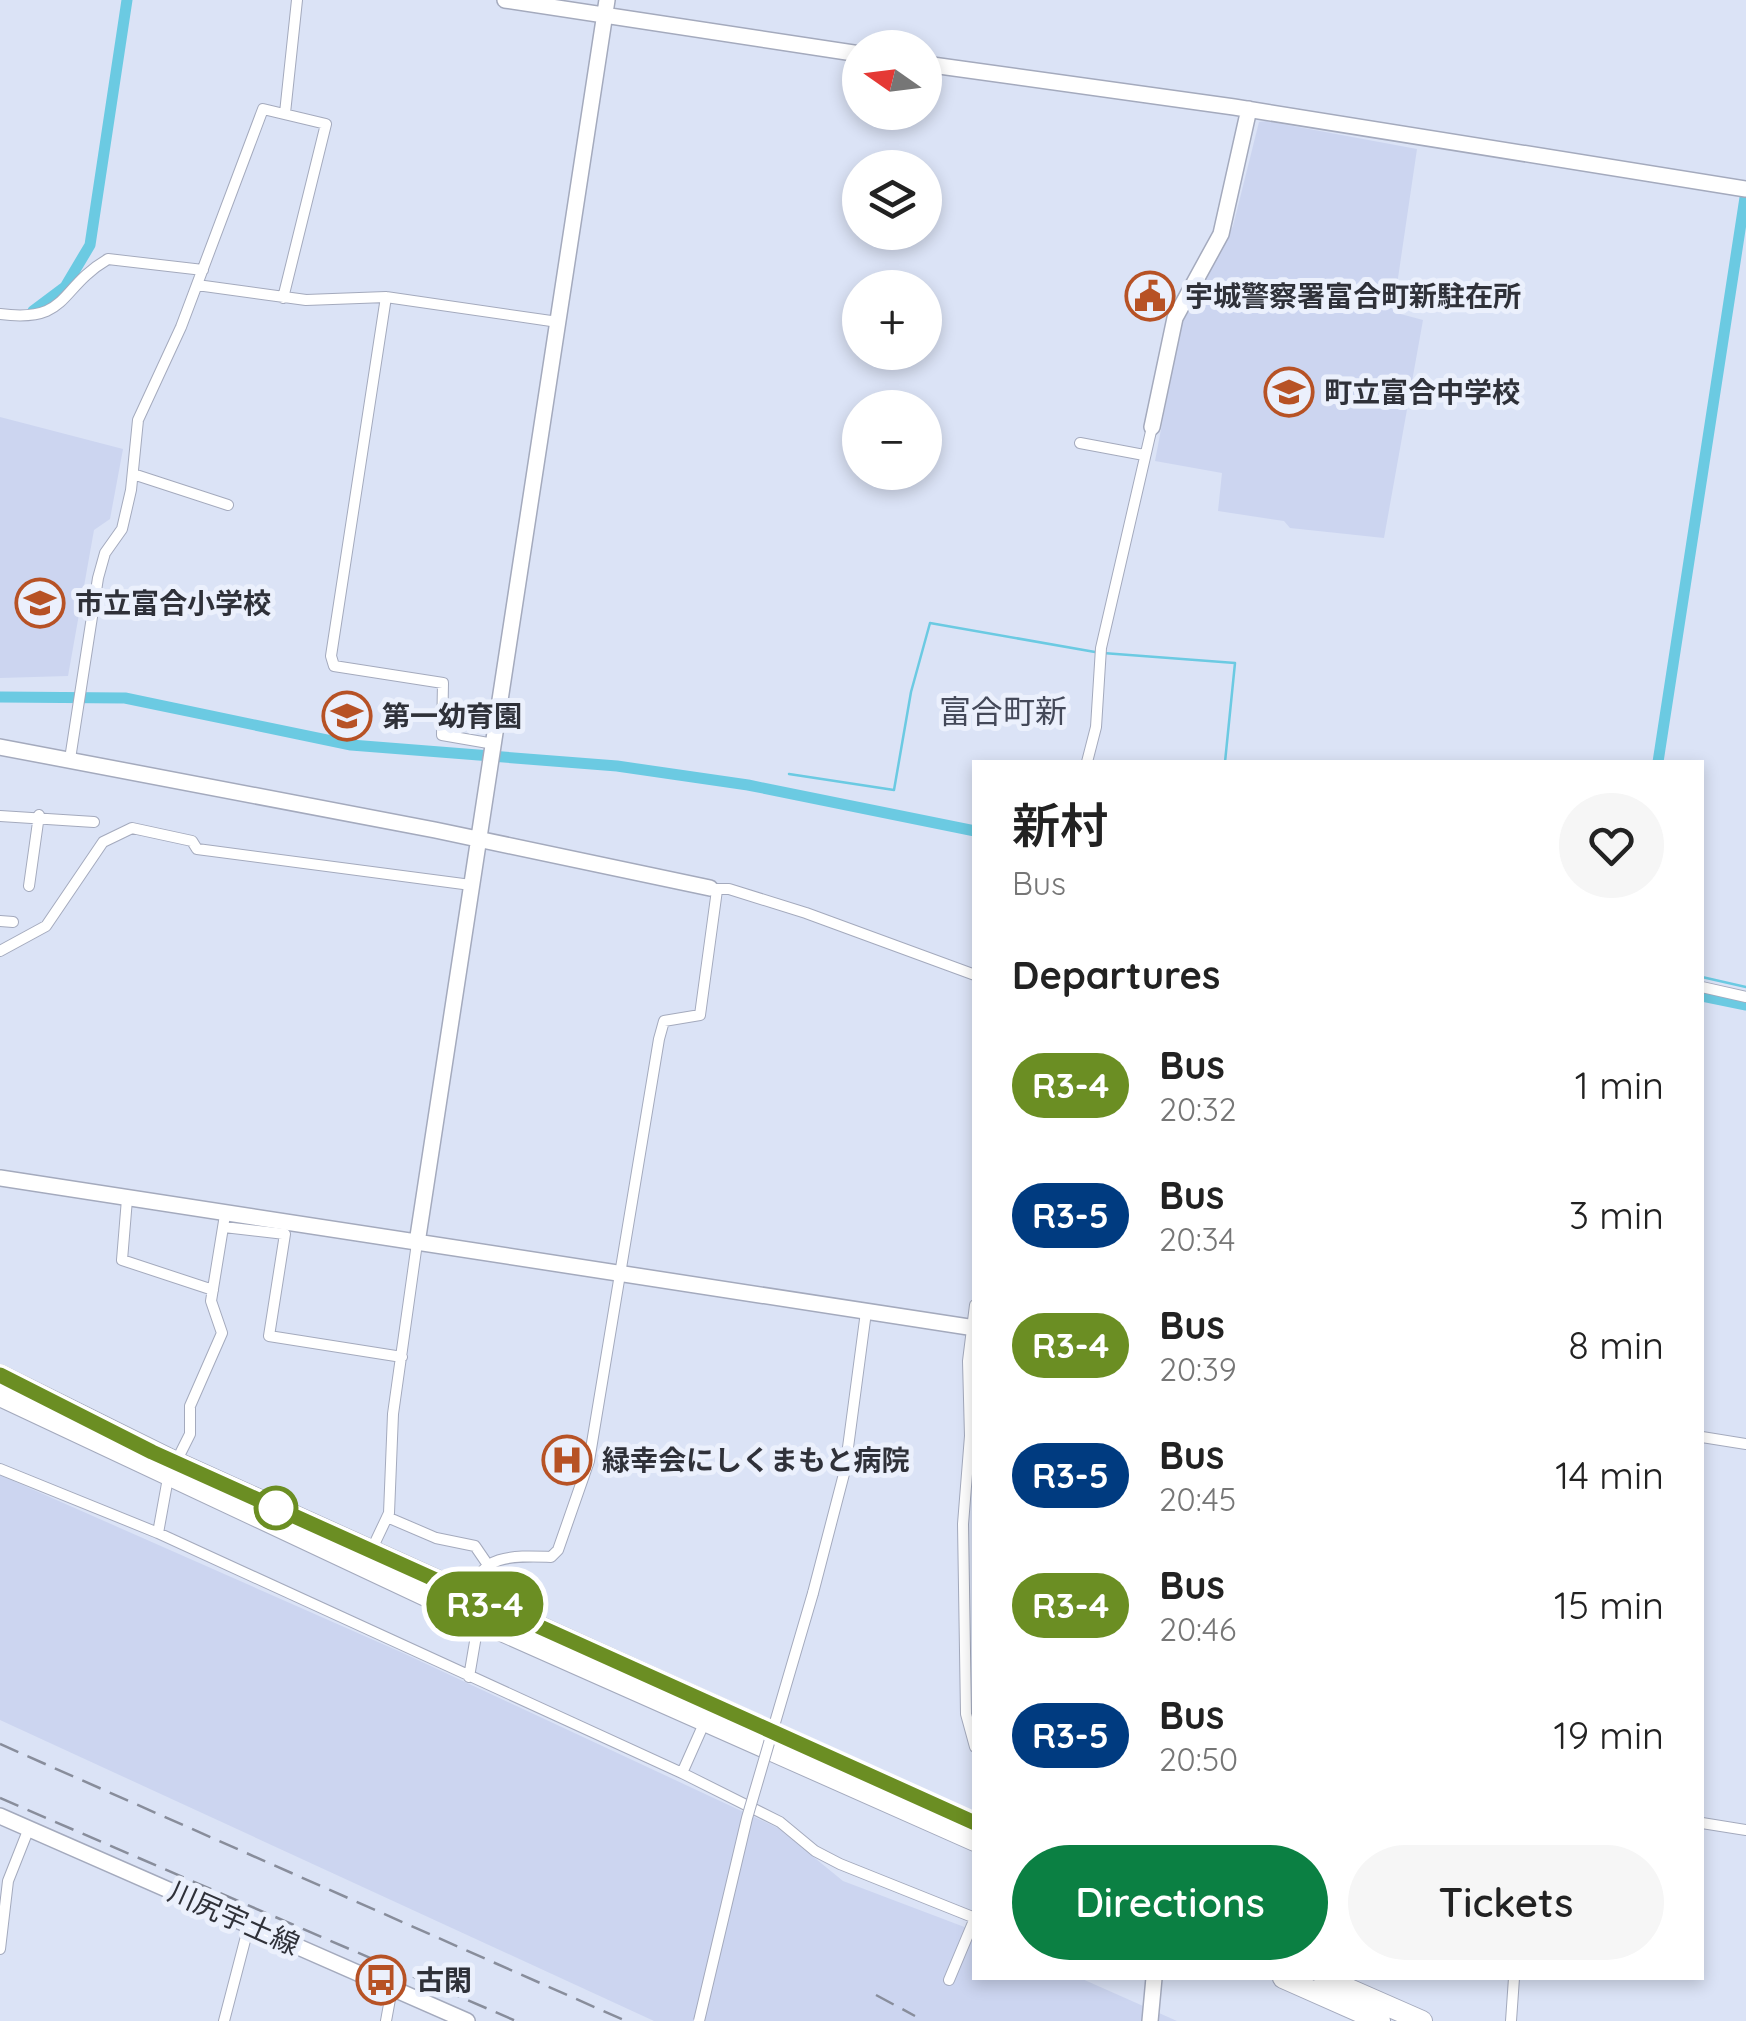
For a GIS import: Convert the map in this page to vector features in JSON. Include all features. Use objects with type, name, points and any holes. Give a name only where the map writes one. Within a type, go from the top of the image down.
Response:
[{"type":"highway","points":[[0,1375],[172,1470],[709,1714],[972,1840]]},
{"type":"highway","points":[[0,1396],[371,1552],[479,1611]]},
{"type":"highway","points":[[709,1714],[972,1823]]},
{"type":"highway","points":[[1287,1980],[1380,2021]]},
{"type":"highway","points":[[1329,1980],[1422,2021]]},
{"type":"street","points":[[284,113],[297,0]]},
{"type":"street","points":[[505,0],[606,7],[842,51]]},
{"type":"street","points":[[371,1552],[387,1517],[393,1414],[417,1242],[606,7]]},
{"type":"street","points":[[942,66],[1249,109],[1744,189]]},
{"type":"street","points":[[70,760],[98,578],[105,553],[122,529],[138,420],[203,270],[263,108],[326,124],[283,298]]},
{"type":"street","points":[[1088,760],[1096,727],[1100,648],[1175,318],[1221,234],[1249,109]]},
{"type":"street","points":[[0,314],[34,318],[48,313],[108,259],[203,270]]},
{"type":"street","points":[[197,284],[283,298],[386,296],[558,322]]},
{"type":"street","points":[[386,296],[331,656],[334,666],[344,669],[443,684],[442,735],[492,751]]},
{"type":"street","points":[[1080,443],[1144,455]]},
{"type":"street","points":[[133,474],[228,505]]},
{"type":"street","points":[[0,746],[728,889],[972,974]]},
{"type":"street","points":[[0,816],[40,815],[94,822]]},
{"type":"street","points":[[29,886],[40,815]]},
{"type":"street","points":[[0,951],[46,926],[102,842],[132,828],[192,842],[197,849],[472,885]]},
{"type":"street","points":[[469,1677],[479,1611],[476,1586],[488,1565],[507,1556],[552,1556],[558,1550],[589,1461],[658,1039],[664,1021],[700,1016],[714,889]]},
{"type":"street","points":[[0,921],[13,922]]},
{"type":"street","points":[[1704,988],[1746,998]]},
{"type":"street","points":[[0,1178],[127,1199],[285,1234],[269,1336],[402,1357]]},
{"type":"street","points":[[127,1199],[122,1260],[213,1290]]},
{"type":"street","points":[[224,1221],[417,1242],[972,1328],[964,1524],[966,1714],[972,1735]]},
{"type":"street","points":[[158,1533],[172,1470],[190,1434],[192,1400],[222,1333],[213,1312],[213,1290],[224,1221]]},
{"type":"street","points":[[700,2021],[747,1818],[845,1470],[856,1310]]},
{"type":"street","points":[[1704,1437],[1746,1444]]},
{"type":"street","points":[[0,1469],[158,1533],[682,1773],[780,1822],[815,1851],[840,1864],[972,1917]]},
{"type":"street","points":[[387,1517],[436,1538],[475,1546],[488,1565]]},
{"type":"street","points":[[682,1773],[709,1714]]},
{"type":"street","name":"川尻宇土線","points":[[0,1816],[467,2021]]},
{"type":"street","points":[[1704,1823],[1746,1830]]},
{"type":"street","points":[[0,1948],[8,1880],[29,1828]]},
{"type":"street","points":[[224,2021],[249,1925]]},
{"type":"street","points":[[950,1980],[972,1925]]},
{"type":"street","points":[[1150,2021],[1154,1980]]},
{"type":"street","points":[[1511,2021],[1514,1980]]},
{"type":"street","points":[[386,2021],[392,1988]]},
{"type":"shaded area","name":"町立富合中学校","points":[[1259,122],[1417,149],[1393,312],[1423,320],[1384,538],[1290,528],[1284,521],[1218,511],[1222,473],[1155,461],[1181,324],[1233,226]]},
{"type":"shaded area","name":"市立富合小学校","points":[[0,417],[123,449],[110,519],[94,530],[68,676],[0,678]]},
{"type":"shaded area","points":[[0,1475],[403,1653],[778,1828],[843,1881],[972,1930],[972,1980],[1085,1980],[1177,2021],[654,2021],[0,1720]]},
{"type":"waterway","points":[[33,311],[65,287],[90,245],[127,0]]},
{"type":"waterway","points":[[1658,760],[1746,191]]},
{"type":"waterway","points":[[789,774],[894,790],[911,692],[930,623],[1095,652]]},
{"type":"waterway","points":[[1103,653],[1235,663],[1225,760]]},
{"type":"waterway","points":[[0,697],[125,698],[351,745],[617,766],[748,785],[972,830]]},
{"type":"waterway","points":[[1704,977],[1746,987]]},
{"type":"waterway","points":[[1704,996],[1746,1005]]},
{"type":"railway","points":[[0,1744],[626,2021]]},
{"type":"railway","points":[[0,1798],[516,2021]]},
{"type":"railway","points":[[876,1995],[915,2016]]},
{"type":"bus line","name":"R3-4","points":[[0,1375],[152,1452],[972,1822]]},
{"type":"place","name":"宇城警察署富合町新駐在所","points":[[1150,296]]},
{"type":"place","name":"町立富合中学校","points":[[1289,392]]},
{"type":"place","name":"市立富合小学校","points":[[40,603]]},
{"type":"place","name":"第一幼育園","points":[[347,716]]},
{"type":"place","name":"緑幸会にしくまもと病院","points":[[567,1460]]},
{"type":"place","name":"古閑","points":[[381,1980]]},
{"type":"district","name":"富合町新","points":[[1003,712]]}]
